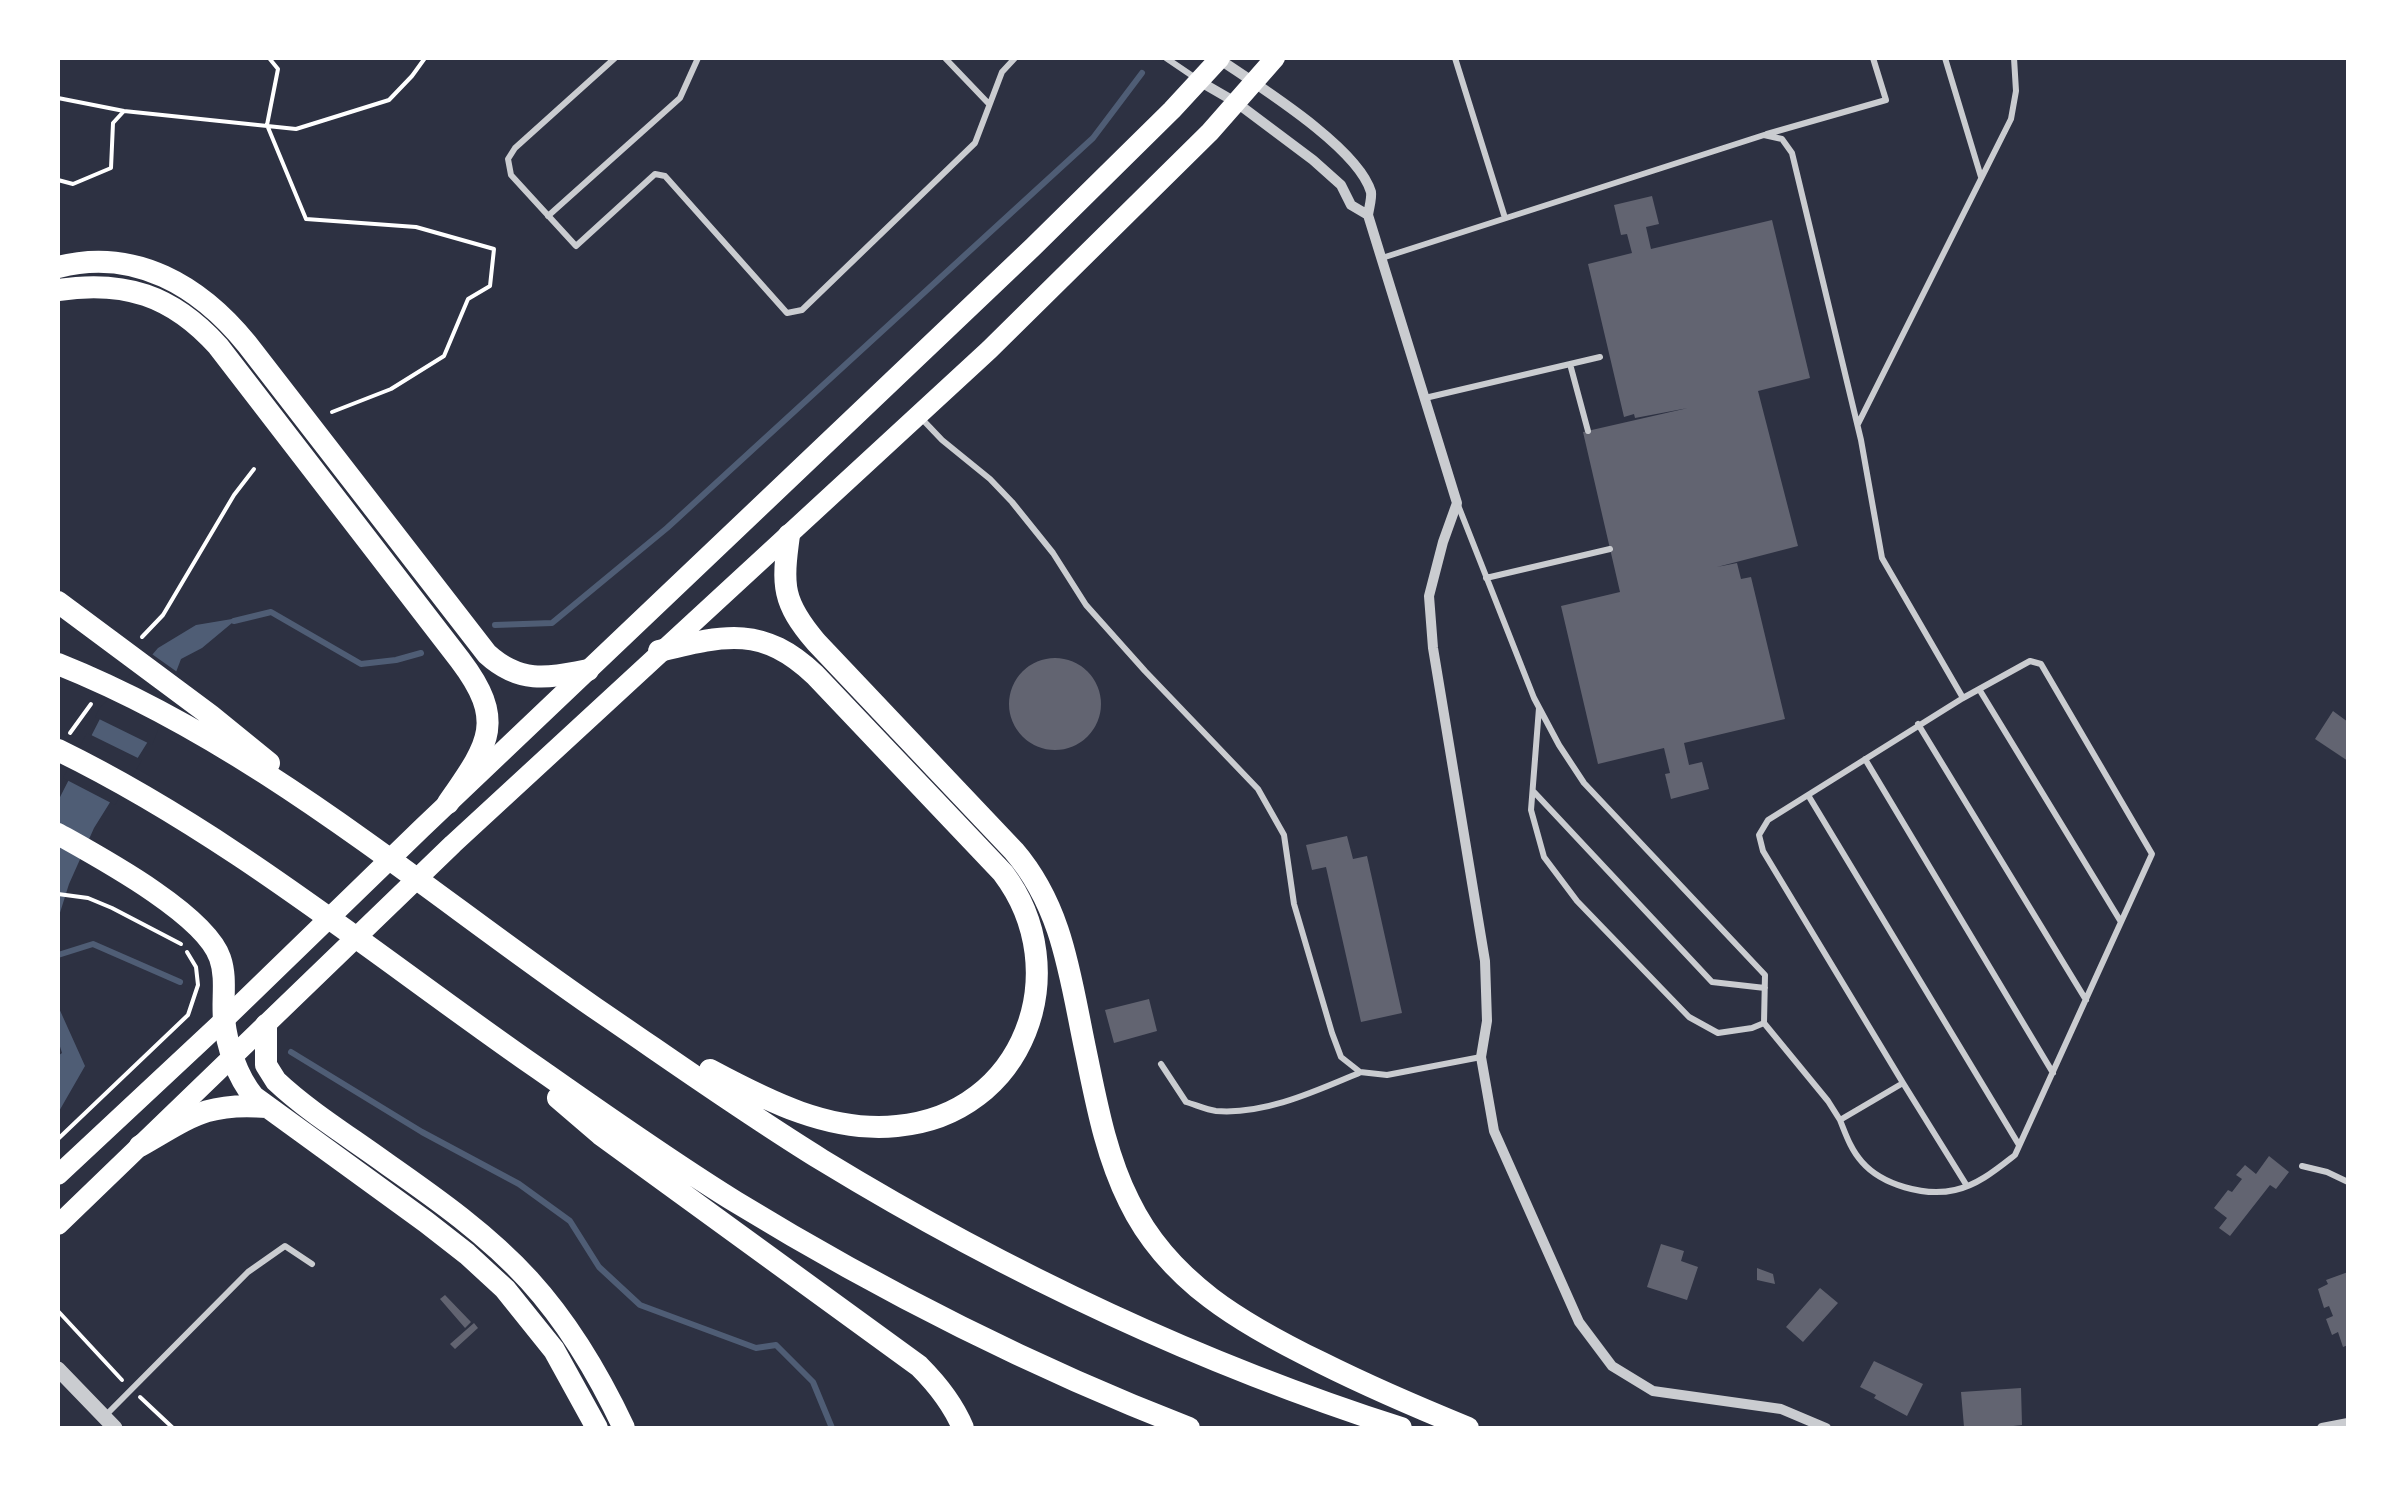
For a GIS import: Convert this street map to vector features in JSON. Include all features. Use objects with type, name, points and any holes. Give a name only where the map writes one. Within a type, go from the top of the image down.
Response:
[{"type":"highway","points":[[58,266],[87,261],[140,268],[174,280],[203,298],[247,344],[487,654],[512,672],[534,677],[588,670]]},
{"type":"highway","points":[[58,290],[88,286],[132,290],[164,302],[200,326],[470,673],[484,698],[487,735],[475,764],[448,803]]},
{"type":"highway","points":[[788,535],[784,582],[798,620],[1014,851],[1045,895],[1064,947],[1112,1160],[1129,1201],[1151,1238],[1193,1285],[1228,1312],[1337,1370],[1468,1428]]},
{"type":"highway","points":[[58,602],[202,723],[368,845],[593,1006],[820,1158],[974,1246],[1098,1308],[1182,1347],[1322,1403],[1401,1428]]},
{"type":"highway","points":[[593,1006],[773,1102],[830,1122],[894,1127],[948,1113],[977,1096],[1016,1052],[1035,1006],[1037,951],[1028,915],[1012,886],[815,674],[793,655],[750,639],[719,638],[660,651]]},
{"type":"highway","points":[[62,666],[135,699],[202,723]]},
{"type":"highway","points":[[62,744],[215,840],[732,1200],[834,1259],[1007,1349],[1189,1428]]},
{"type":"highway","points":[[58,834],[158,896],[208,936],[223,969],[224,1020],[246,1088],[496,1279],[554,1350],[598,1428]]},
{"type":"highway","points":[[473,1023],[600,1134],[919,1366],[951,1405],[963,1428]]},
{"type":"highway","points":[[266,1026],[266,1064],[276,1082],[450,1209],[512,1262],[575,1339],[624,1428]]},
{"type":"highway","points":[[140,1146],[214,1107],[268,1107]]},
{"type":"main road","points":[[58,1174],[1033,246],[1172,110],[1219,58]]},
{"type":"main road","points":[[58,1225],[452,844],[1058,284],[1237,103],[1275,58]]},
{"type":"street","points":[[1219,58],[1342,150],[1372,194],[1368,215],[1457,504],[1442,542],[1429,596],[1432,648],[1485,961],[1487,1021],[1481,1057],[1494,1131],[1578,1322],[1612,1366],[1653,1391],[1781,1409],[1826,1428]]},
{"type":"street","points":[[1199,81],[1237,103],[1313,160],[1341,185],[1351,204],[1368,215]]},
{"type":"street","points":[[58,1369],[110,1423]]},
{"type":"street","points":[[2322,1428],[2348,1423]]},
{"type":"lane","points":[[615,58],[515,148],[508,159],[510,176],[576,246],[655,174],[665,176],[787,312],[802,310],[975,143],[1002,72],[1015,58]]},
{"type":"lane","points":[[548,216],[680,98],[698,58]]},
{"type":"lane","points":[[945,58],[990,104]]},
{"type":"lane","points":[[1166,58],[1199,81]]},
{"type":"lane","points":[[1455,58],[1505,218]]},
{"type":"lane","points":[[1381,258],[1764,135],[1886,100],[1873,58]]},
{"type":"lane","points":[[1945,58],[1982,178]]},
{"type":"lane","points":[[1858,425],[2011,120],[2016,91],[2014,58]]},
{"type":"lane","points":[[1764,135],[1782,139],[1792,152],[1858,425],[1882,558],[1963,698]]},
{"type":"lane","points":[[1425,398],[1600,357]]},
{"type":"lane","points":[[1570,364],[1588,432]]},
{"type":"lane","points":[[917,414],[1012,502],[1053,553],[1086,605],[1258,789],[1284,835],[1294,904],[1332,1034],[1342,1057],[1360,1072]]},
{"type":"lane","points":[[1457,504],[1558,745],[1584,783],[1766,975],[1764,1023],[1828,1101],[1863,1163],[1884,1179],[1924,1191],[1942,1192],[1967,1186],[2016,1156],[2152,854],[2041,664],[2030,661],[1918,724],[1768,820],[1759,834],[1763,851],[1967,1186]]},
{"type":"lane","points":[[1486,578],[1610,549]]},
{"type":"lane","points":[[1979,689],[2121,922]]},
{"type":"lane","points":[[1539,707],[1531,810],[1544,857],[1577,901],[1690,1017],[1718,1032],[1764,1023]]},
{"type":"lane","points":[[1918,724],[2086,1000]]},
{"type":"lane","points":[[1864,759],[2052,1073]]},
{"type":"lane","points":[[1533,791],[1712,982],[1765,988]]},
{"type":"lane","points":[[1808,794],[2020,1146]]},
{"type":"lane","points":[[1161,1064],[1186,1102],[1215,1111],[1254,1108],[1290,1099],[1360,1072],[1387,1075],[1481,1057]]},
{"type":"lane","points":[[1840,1120],[1903,1083]]},
{"type":"lane","points":[[2302,1166],[2348,1182]]},
{"type":"lane","points":[[110,1423],[132,1390],[248,1272],[285,1246],[312,1264]]},
{"type":"path","points":[[269,58],[278,69],[267,125],[306,219],[416,227],[494,249],[490,286],[468,299],[444,356],[391,389],[332,412]]},
{"type":"path","points":[[58,98],[124,111],[296,129],[389,100],[425,58]]},
{"type":"path","points":[[58,180],[73,184],[111,168],[113,123],[124,111]]},
{"type":"path","points":[[139,641],[163,615],[234,495],[254,470]]},
{"type":"path","points":[[62,744],[97,696]]},
{"type":"path","points":[[58,894],[112,908],[181,944],[196,967],[198,986],[188,1016],[58,1140]]},
{"type":"path","points":[[58,1312],[172,1428]]},
{"type":"water","points":[[238,618],[202,648],[181,659],[152,735],[94,828],[58,919],[58,801],[104,711],[158,648],[196,625]]},
{"type":"water","points":[[58,1006],[85,1066],[58,1113],[58,1056],[62,1053]]},
{"type":"pier","points":[[149,652],[180,674],[152,745],[95,717]]},
{"type":"pier","points":[[87,733],[142,760],[115,805],[63,778]]},
{"type":"building","points":[[1652,196],[1659,224],[1646,227],[1651,249],[1772,220],[1810,378],[1758,391],[1798,546],[1717,567],[1737,563],[1741,579],[1751,577],[1785,719],[1684,743],[1689,765],[1702,762],[1709,789],[1671,799],[1664,748],[1598,764],[1561,606],[1620,592],[1583,432],[1688,408],[1624,417],[1588,264],[1632,253],[1627,234],[1621,235],[1614,205]]},
{"type":"building","points":[[1055,658],[1073,661],[1088,671],[1098,686],[1098,722],[1088,737],[1073,747],[1055,750],[1037,747],[1022,737],[1012,722],[1009,704],[1012,686],[1022,671],[1037,661]]},
{"type":"building","points":[[2333,711],[2348,722],[2348,761],[2315,739]]},
{"type":"building","points":[[1347,836],[1353,859],[1367,856],[1402,1013],[1361,1022],[1326,867],[1312,870],[1306,845]]},
{"type":"building","points":[[1149,999],[1157,1031],[1114,1043],[1105,1010]]},
{"type":"building","points":[[2269,1156],[2289,1172],[2276,1189],[2270,1185],[2230,1236],[2219,1228],[2227,1218],[2214,1208],[2242,1179],[2236,1175],[2245,1165],[2256,1174]]},
{"type":"building","points":[[1661,1244],[1684,1251],[1681,1261],[1698,1267],[1687,1300],[1647,1287]]},
{"type":"building","points":[[1757,1268],[1773,1274],[1775,1284],[1757,1280]]},
{"type":"building","points":[[2348,1272],[2348,1345],[2343,1347],[2338,1332],[2332,1335],[2326,1319],[2333,1316],[2329,1306],[2324,1308],[2318,1289],[2328,1284],[2326,1280]]},
{"type":"building","points":[[1820,1288],[1838,1303],[1803,1342],[1786,1327]]},
{"type":"building","points":[[445,1295],[471,1322],[465,1328],[440,1299]]},
{"type":"building","points":[[474,1323],[478,1328],[455,1349],[450,1344]]},
{"type":"building","points":[[1874,1361],[1923,1384],[1907,1416],[1860,1387]]},
{"type":"building","points":[[2021,1388],[2022,1425],[1964,1427],[1961,1392]]},
{"type":"waterway","points":[[495,625],[552,623],[667,528],[1093,138],[1142,73]]},
{"type":"waterway","points":[[234,621],[271,612],[361,664],[421,653]]},
{"type":"waterway","points":[[58,955],[93,944],[180,982]]},
{"type":"waterway","points":[[291,1052],[422,1132],[519,1184],[570,1221],[599,1267],[640,1305],[756,1348],[776,1345],[813,1382],[832,1428]]}]
